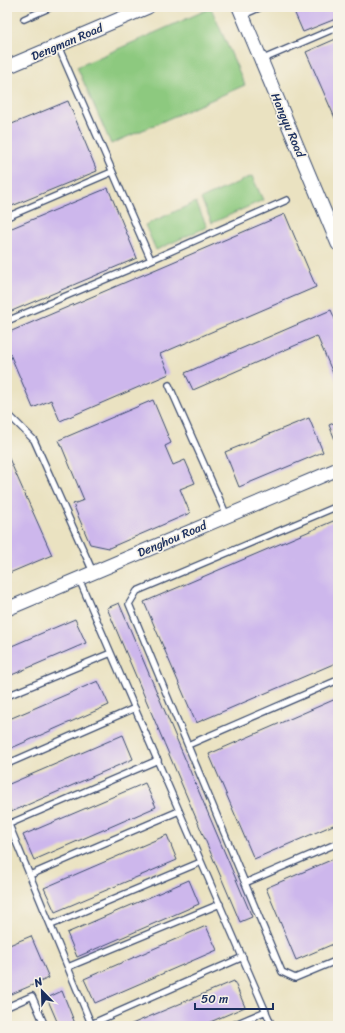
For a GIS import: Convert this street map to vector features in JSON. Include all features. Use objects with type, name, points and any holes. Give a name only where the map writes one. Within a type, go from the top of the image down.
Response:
[{"type":"street","name":"Dengman Road","points":[[7,67],[148,7]]},
{"type":"street","name":"Hangyu Road","points":[[241,11],[338,244]]},
{"type":"street","name":"Denghou Road","points":[[7,609],[338,469]]},
{"type":"lane","points":[[24,19],[51,7]]},
{"type":"lane","points":[[241,11],[261,7]]},
{"type":"lane","points":[[261,60],[338,27]]},
{"type":"lane","points":[[58,45],[151,260]]},
{"type":"lane","points":[[7,217],[112,172]]},
{"type":"lane","points":[[7,321],[287,200]]},
{"type":"lane","points":[[169,385],[228,516]]},
{"type":"lane","points":[[7,413],[34,440],[93,573]]},
{"type":"lane","points":[[338,506],[137,591],[129,604],[282,972],[295,978],[338,960]]},
{"type":"lane","points":[[79,578],[272,1026]]},
{"type":"lane","points":[[7,696],[111,653]]},
{"type":"lane","points":[[188,745],[338,680]]},
{"type":"lane","points":[[7,764],[135,708]]},
{"type":"lane","points":[[158,760],[8,822],[92,1025],[243,957]]},
{"type":"lane","points":[[30,875],[180,811]]},
{"type":"lane","points":[[245,883],[338,843]]},
{"type":"lane","points":[[51,926],[202,862]]},
{"type":"lane","points":[[68,967],[220,904]]},
{"type":"lane","points":[[7,1007],[32,996],[45,1026]]},
{"type":"lane","points":[[231,1026],[266,1011]]},
{"type":"green space","points":[[211,8],[245,85],[111,144],[77,67]]},
{"type":"green space","points":[[252,176],[263,200],[212,223],[201,199]]},
{"type":"green space","points":[[196,202],[207,227],[156,250],[145,225]]},
{"type":"building","points":[[297,7],[338,7],[338,18],[303,32],[293,9]]},
{"type":"building","points":[[338,38],[338,125],[306,52]]},
{"type":"building","points":[[68,101],[97,171],[7,208],[7,126]]},
{"type":"building","points":[[108,188],[137,258],[7,313],[7,230]]},
{"type":"building","points":[[285,214],[316,287],[160,354],[169,374],[60,421],[51,400],[33,408],[7,347],[7,333]]},
{"type":"building","points":[[331,310],[338,326],[338,385],[317,336],[193,390],[185,373]]},
{"type":"building","points":[[153,400],[171,443],[165,446],[173,465],[185,460],[195,483],[180,489],[190,513],[109,548],[90,544],[73,504],[84,500],[59,440]]},
{"type":"building","points":[[309,418],[323,452],[239,487],[225,452]]},
{"type":"building","points":[[338,421],[338,441],[336,442],[329,425]]},
{"type":"building","points":[[7,454],[52,555],[7,574]]},
{"type":"building","points":[[338,519],[338,662],[196,723],[144,602]]},
{"type":"building","points":[[119,603],[252,917],[240,922],[107,608]]},
{"type":"building","points":[[75,619],[86,643],[7,677],[7,648]]},
{"type":"building","points":[[98,681],[109,705],[7,750],[7,720]]},
{"type":"building","points":[[338,698],[338,823],[254,859],[209,754]]},
{"type":"building","points":[[123,735],[133,759],[11,812],[7,802],[7,785]]},
{"type":"building","points":[[145,783],[156,807],[34,860],[23,835]]},
{"type":"building","points":[[167,835],[177,860],[55,912],[44,888]]},
{"type":"building","points":[[338,857],[338,942],[296,960],[266,888]]},
{"type":"building","points":[[189,880],[199,904],[77,957],[67,933]]},
{"type":"building","points":[[206,926],[217,950],[95,1003],[84,979]]},
{"type":"building","points":[[31,936],[49,978],[7,996],[7,946]]},
{"type":"building","points":[[234,981],[245,1007],[201,1026],[127,1026]]},
{"type":"building","points":[[62,991],[76,1026],[59,1026],[47,998]]}]
